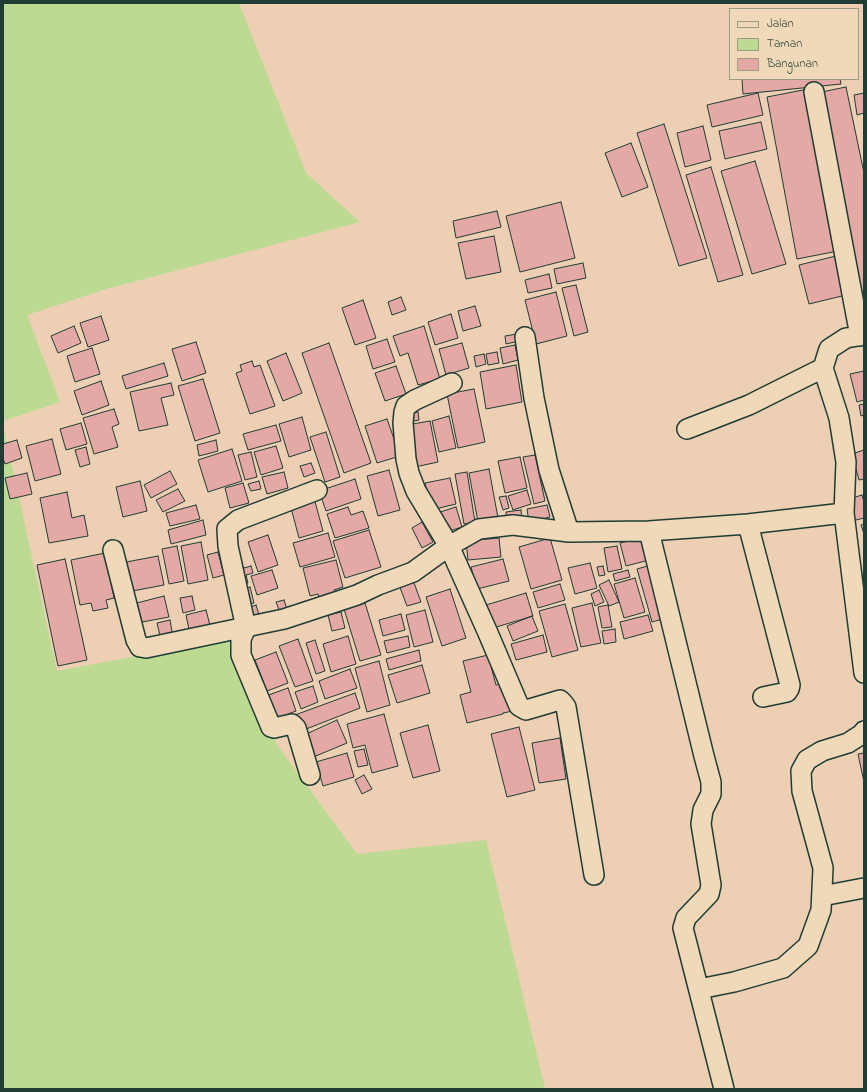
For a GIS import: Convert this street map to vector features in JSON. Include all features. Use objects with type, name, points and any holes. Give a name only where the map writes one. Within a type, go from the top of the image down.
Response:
[{"type":"street","points":[[814,92],[862,336],[846,338],[829,349],[823,368],[839,418],[846,462],[844,513],[862,635],[864,673]]},
{"type":"street","points":[[525,336],[534,398],[548,463],[569,532]]},
{"type":"street","points":[[687,429],[749,405],[823,368]]},
{"type":"street","points":[[452,383],[415,400],[406,406],[403,423],[406,459],[409,473],[416,491],[449,546],[519,706],[526,710],[560,700],[566,707],[594,875]]},
{"type":"street","points":[[310,775],[296,728],[292,724],[274,728],[271,727],[241,655],[241,639],[246,628],[228,546],[227,529],[238,520],[317,490]]},
{"type":"street","points":[[112,550],[136,640],[140,647],[146,648],[284,619],[357,595],[378,585],[413,572],[449,546],[479,529],[513,525],[569,532],[649,531],[748,524],[844,513]]},
{"type":"street","points":[[748,524],[790,686],[790,689],[787,692],[763,697]]},
{"type":"street","points":[[649,531],[711,782],[711,794],[703,810],[701,824],[711,885],[709,894],[686,918],[683,928],[724,1089]]},
{"type":"street","points":[[699,989],[734,982],[783,968],[808,946],[821,910],[822,868],[802,791],[802,771],[807,760],[822,751],[848,743],[864,731]]},
{"type":"street","points":[[822,896],[864,888]]},
{"type":"green space","points":[[3,3],[239,3],[306,173],[360,222],[106,289],[27,315],[60,402],[3,421]]},
{"type":"green space","points":[[3,425],[57,671],[231,638],[277,745],[357,854],[486,840],[545,1089],[3,1089]]},
{"type":"building","points":[[742,80],[840,80],[841,84],[743,94]]},
{"type":"building","points":[[846,87],[864,173],[864,305],[861,305],[817,93]]},
{"type":"building","points":[[808,89],[838,251],[797,259],[767,97]]},
{"type":"building","points":[[758,93],[763,115],[712,127],[707,105]]},
{"type":"building","points":[[864,93],[864,113],[857,115],[854,95]]},
{"type":"building","points":[[761,122],[767,149],[725,159],[719,131]]},
{"type":"building","points":[[664,124],[707,258],[679,266],[637,133]]},
{"type":"building","points":[[703,126],[711,160],[685,167],[677,133]]},
{"type":"building","points":[[631,143],[648,187],[622,197],[605,153]]},
{"type":"building","points":[[755,161],[786,264],[752,274],[721,171]]},
{"type":"building","points":[[711,167],[743,275],[718,282],[686,175]]},
{"type":"building","points":[[561,202],[575,258],[520,272],[506,216]]},
{"type":"building","points":[[497,211],[501,227],[456,238],[453,221]]},
{"type":"building","points":[[494,236],[501,272],[466,279],[458,243]]},
{"type":"building","points":[[836,256],[846,295],[809,304],[799,265]]},
{"type":"building","points":[[583,263],[586,278],[557,284],[554,269]]},
{"type":"building","points":[[549,274],[552,288],[528,293],[525,280]]},
{"type":"building","points":[[576,285],[588,332],[574,336],[562,288]]},
{"type":"building","points":[[556,292],[567,336],[536,344],[525,300]]},
{"type":"building","points":[[401,297],[406,310],[392,315],[388,302]]},
{"type":"building","points":[[363,300],[376,338],[355,345],[342,308]]},
{"type":"building","points":[[475,306],[481,326],[463,331],[458,311]]},
{"type":"building","points":[[451,314],[458,338],[435,345],[428,322]]},
{"type":"building","points":[[101,316],[109,340],[88,347],[80,323]]},
{"type":"building","points":[[74,326],[81,343],[58,353],[51,336]]},
{"type":"building","points":[[424,326],[440,379],[418,385],[408,353],[400,356],[393,336]]},
{"type":"building","points":[[523,333],[524,340],[506,344],[505,336]]},
{"type":"building","points":[[387,339],[395,362],[373,369],[366,346]]},
{"type":"building","points":[[196,342],[206,373],[182,381],[172,349]]},
{"type":"building","points":[[329,343],[371,463],[344,473],[302,353]]},
{"type":"building","points":[[462,343],[469,368],[446,375],[439,349]]},
{"type":"building","points":[[515,345],[518,360],[503,364],[500,348]]},
{"type":"building","points":[[92,348],[100,374],[75,382],[67,356]]},
{"type":"building","points":[[497,352],[499,363],[488,365],[486,354]]},
{"type":"building","points":[[286,353],[302,393],[283,401],[267,361]]},
{"type":"building","points":[[484,354],[486,364],[476,367],[474,356]]},
{"type":"building","points":[[252,361],[254,367],[260,365],[275,406],[250,414],[236,373],[242,371],[240,365]]},
{"type":"building","points":[[164,363],[168,376],[126,389],[122,376]]},
{"type":"building","points":[[516,365],[522,402],[486,409],[480,372]]},
{"type":"building","points":[[396,366],[406,394],[385,401],[375,373]]},
{"type":"building","points":[[864,371],[864,400],[857,402],[850,374]]},
{"type":"building","points":[[203,379],[220,433],[195,441],[178,386]]},
{"type":"building","points":[[101,381],[109,405],[82,415],[74,391]]},
{"type":"building","points":[[171,383],[174,395],[161,398],[168,425],[139,431],[130,392]]},
{"type":"building","points":[[474,389],[485,442],[458,448],[447,394]]},
{"type":"building","points":[[864,404],[864,415],[861,416],[859,405]]},
{"type":"building","points":[[114,409],[119,424],[112,427],[118,447],[94,454],[83,418]]},
{"type":"building","points":[[418,412],[419,420],[410,422],[408,413]]},
{"type":"building","points":[[449,416],[456,448],[439,452],[432,421]]},
{"type":"building","points":[[302,417],[311,450],[289,457],[279,424]]},
{"type":"building","points":[[387,419],[400,456],[377,463],[365,426]]},
{"type":"building","points":[[430,421],[438,462],[415,467],[407,425]]},
{"type":"building","points":[[81,423],[87,444],[66,450],[60,429]]},
{"type":"building","points":[[276,425],[281,441],[248,450],[243,434]]},
{"type":"building","points":[[326,432],[340,477],[325,482],[310,437]]},
{"type":"building","points":[[52,439],[61,474],[35,481],[26,446]]},
{"type":"building","points":[[17,440],[22,458],[5,464],[3,458],[3,444]]},
{"type":"building","points":[[216,440],[218,451],[199,456],[197,445]]},
{"type":"building","points":[[276,446],[283,468],[261,475],[254,452]]},
{"type":"building","points":[[86,447],[90,464],[80,467],[75,450]]},
{"type":"building","points":[[232,449],[242,481],[208,492],[198,460]]},
{"type":"building","points":[[864,450],[864,479],[859,480],[852,454]]},
{"type":"building","points":[[251,452],[257,477],[245,480],[238,455]]},
{"type":"building","points":[[535,455],[545,501],[534,504],[523,457]]},
{"type":"building","points":[[520,457],[527,488],[505,493],[498,461]]},
{"type":"building","points":[[311,463],[315,473],[304,477],[300,466]]},
{"type":"building","points":[[489,469],[498,518],[478,522],[469,473]]},
{"type":"building","points":[[389,470],[400,510],[378,516],[367,476]]},
{"type":"building","points":[[170,471],[177,484],[151,498],[144,485]]},
{"type":"building","points":[[284,472],[288,488],[267,494],[262,477]]},
{"type":"building","points":[[467,472],[475,522],[464,524],[455,474]]},
{"type":"building","points":[[27,473],[32,494],[10,499],[5,478]]},
{"type":"building","points":[[450,478],[456,504],[431,510],[425,483]]},
{"type":"building","points":[[355,479],[361,499],[326,511],[319,491]]},
{"type":"building","points":[[140,481],[147,511],[123,517],[116,487]]},
{"type":"building","points":[[259,481],[261,489],[251,491],[248,484]]},
{"type":"building","points":[[243,483],[249,503],[230,508],[225,488]]},
{"type":"building","points":[[178,489],[185,501],[163,512],[156,500]]},
{"type":"building","points":[[527,490],[531,504],[513,510],[508,496]]},
{"type":"building","points":[[67,492],[72,518],[84,515],[88,536],[49,543],[40,498]]},
{"type":"building","points":[[862,495],[864,502],[864,518],[852,521],[846,500]]},
{"type":"building","points":[[506,496],[509,508],[503,510],[499,497]]},
{"type":"building","points":[[314,498],[323,531],[299,538],[290,504]]},
{"type":"building","points":[[196,505],[200,519],[170,526],[166,513]]},
{"type":"building","points":[[547,505],[550,517],[529,522],[527,509]]},
{"type":"building","points":[[348,507],[351,515],[363,511],[369,528],[335,538],[327,514]]},
{"type":"building","points":[[456,507],[462,527],[443,533],[437,513]]},
{"type":"building","points":[[521,510],[522,521],[507,523],[506,512]]},
{"type":"building","points":[[203,520],[206,535],[171,544],[168,530]]},
{"type":"building","points":[[422,522],[433,542],[422,548],[412,528]]},
{"type":"building","points":[[864,524],[864,534],[861,525]]},
{"type":"building","points":[[369,530],[381,567],[345,578],[333,541]]},
{"type":"building","points":[[328,533],[335,557],[300,567],[293,543]]},
{"type":"building","points":[[268,535],[278,565],[258,572],[248,542]]},
{"type":"building","points":[[648,536],[653,559],[626,566],[620,543]]},
{"type":"building","points":[[499,538],[501,557],[468,560],[466,541]]},
{"type":"building","points":[[550,538],[562,580],[531,589],[519,547]]},
{"type":"building","points":[[201,542],[208,580],[188,584],[181,546]]},
{"type":"building","points":[[177,546],[184,581],[169,584],[162,549]]},
{"type":"building","points":[[617,546],[622,569],[608,572],[604,548]]},
{"type":"building","points":[[218,552],[224,575],[213,578],[207,555]]},
{"type":"building","points":[[105,553],[114,598],[106,600],[108,608],[93,611],[91,603],[80,605],[71,560]]},
{"type":"building","points":[[158,556],[164,585],[127,592],[121,563]]},
{"type":"building","points":[[65,559],[87,660],[58,666],[37,565]]},
{"type":"building","points":[[503,559],[509,581],[477,589],[471,567]]},
{"type":"building","points":[[336,560],[343,587],[334,590],[335,596],[320,600],[318,594],[310,596],[303,568]]},
{"type":"building","points":[[590,563],[597,588],[575,594],[568,568]]},
{"type":"building","points":[[651,565],[666,618],[652,622],[637,569]]},
{"type":"building","points":[[251,566],[253,573],[246,575],[248,583],[241,585],[235,570]]},
{"type":"building","points":[[603,566],[605,575],[599,576],[597,567]]},
{"type":"building","points":[[272,570],[278,588],[257,595],[251,576]]},
{"type":"building","points":[[628,570],[630,577],[615,581],[613,574]]},
{"type":"building","points":[[635,578],[645,612],[624,618],[614,584]]},
{"type":"building","points":[[413,580],[421,602],[407,606],[399,585]]},
{"type":"building","points":[[609,580],[619,602],[609,606],[599,585]]},
{"type":"building","points":[[560,584],[565,600],[538,608],[533,592]]},
{"type":"building","points":[[250,587],[254,603],[244,606],[240,590]]},
{"type":"building","points":[[450,589],[466,638],[442,646],[426,597]]},
{"type":"building","points":[[599,590],[604,602],[595,606],[591,594]]},
{"type":"building","points":[[526,593],[533,616],[493,628],[486,605]]},
{"type":"building","points":[[164,596],[169,617],[142,622],[137,603]]},
{"type":"building","points":[[192,596],[195,610],[183,613],[180,598]]},
{"type":"building","points":[[284,600],[289,616],[274,611],[279,610],[276,602]]},
{"type":"building","points":[[365,603],[381,655],[360,661],[344,609]]},
{"type":"building","points":[[592,603],[601,643],[581,647],[572,608]]},
{"type":"building","points":[[565,604],[578,650],[552,657],[539,611]]},
{"type":"building","points":[[256,605],[260,618],[247,622],[243,610]]},
{"type":"building","points":[[608,605],[612,627],[602,628],[598,607]]},
{"type":"building","points":[[206,610],[211,629],[190,634],[186,615]]},
{"type":"building","points":[[425,610],[433,642],[414,647],[406,615]]},
{"type":"building","points":[[341,612],[345,628],[332,631],[328,615]]},
{"type":"building","points":[[401,614],[405,630],[383,636],[379,620]]},
{"type":"building","points":[[648,615],[653,631],[624,639],[620,622]]},
{"type":"building","points":[[532,616],[538,631],[513,641],[507,626]]},
{"type":"building","points":[[170,620],[173,637],[161,640],[157,623]]},
{"type":"building","points":[[615,629],[616,642],[604,644],[602,631]]},
{"type":"building","points":[[543,635],[547,652],[516,660],[511,644]]},
{"type":"building","points":[[348,636],[356,664],[331,672],[323,644]]},
{"type":"building","points":[[408,636],[410,647],[387,653],[384,641]]},
{"type":"building","points":[[298,639],[313,681],[295,687],[279,646]]},
{"type":"building","points":[[315,640],[325,671],[316,674],[306,643]]},
{"type":"building","points":[[419,650],[421,661],[389,670],[386,659]]},
{"type":"building","points":[[276,652],[288,683],[267,691],[255,660]]},
{"type":"building","points":[[488,655],[496,685],[506,683],[513,711],[467,723],[460,695],[471,692],[463,661]]},
{"type":"building","points":[[379,661],[390,705],[367,712],[355,668]]},
{"type":"building","points":[[422,665],[430,693],[397,703],[388,675]]},
{"type":"building","points":[[350,669],[357,688],[325,699],[319,681]]},
{"type":"building","points":[[313,686],[318,702],[301,709],[295,692]]},
{"type":"building","points":[[288,688],[296,711],[272,720],[263,697]]},
{"type":"building","points":[[355,693],[360,708],[301,731],[295,715]]},
{"type":"building","points":[[384,714],[398,766],[372,773],[365,745],[353,748],[347,724]]},
{"type":"building","points":[[337,720],[347,743],[311,758],[302,736]]},
{"type":"building","points":[[428,725],[440,771],[413,778],[400,733]]},
{"type":"building","points":[[519,727],[535,790],[507,797],[491,734]]},
{"type":"building","points":[[560,738],[566,779],[539,783],[532,743]]},
{"type":"building","points":[[364,749],[368,765],[358,767],[354,751]]},
{"type":"building","points":[[347,753],[354,777],[323,786],[316,762]]},
{"type":"building","points":[[864,753],[864,782],[858,754]]},
{"type":"building","points":[[364,775],[372,789],[362,794],[355,780]]}]
